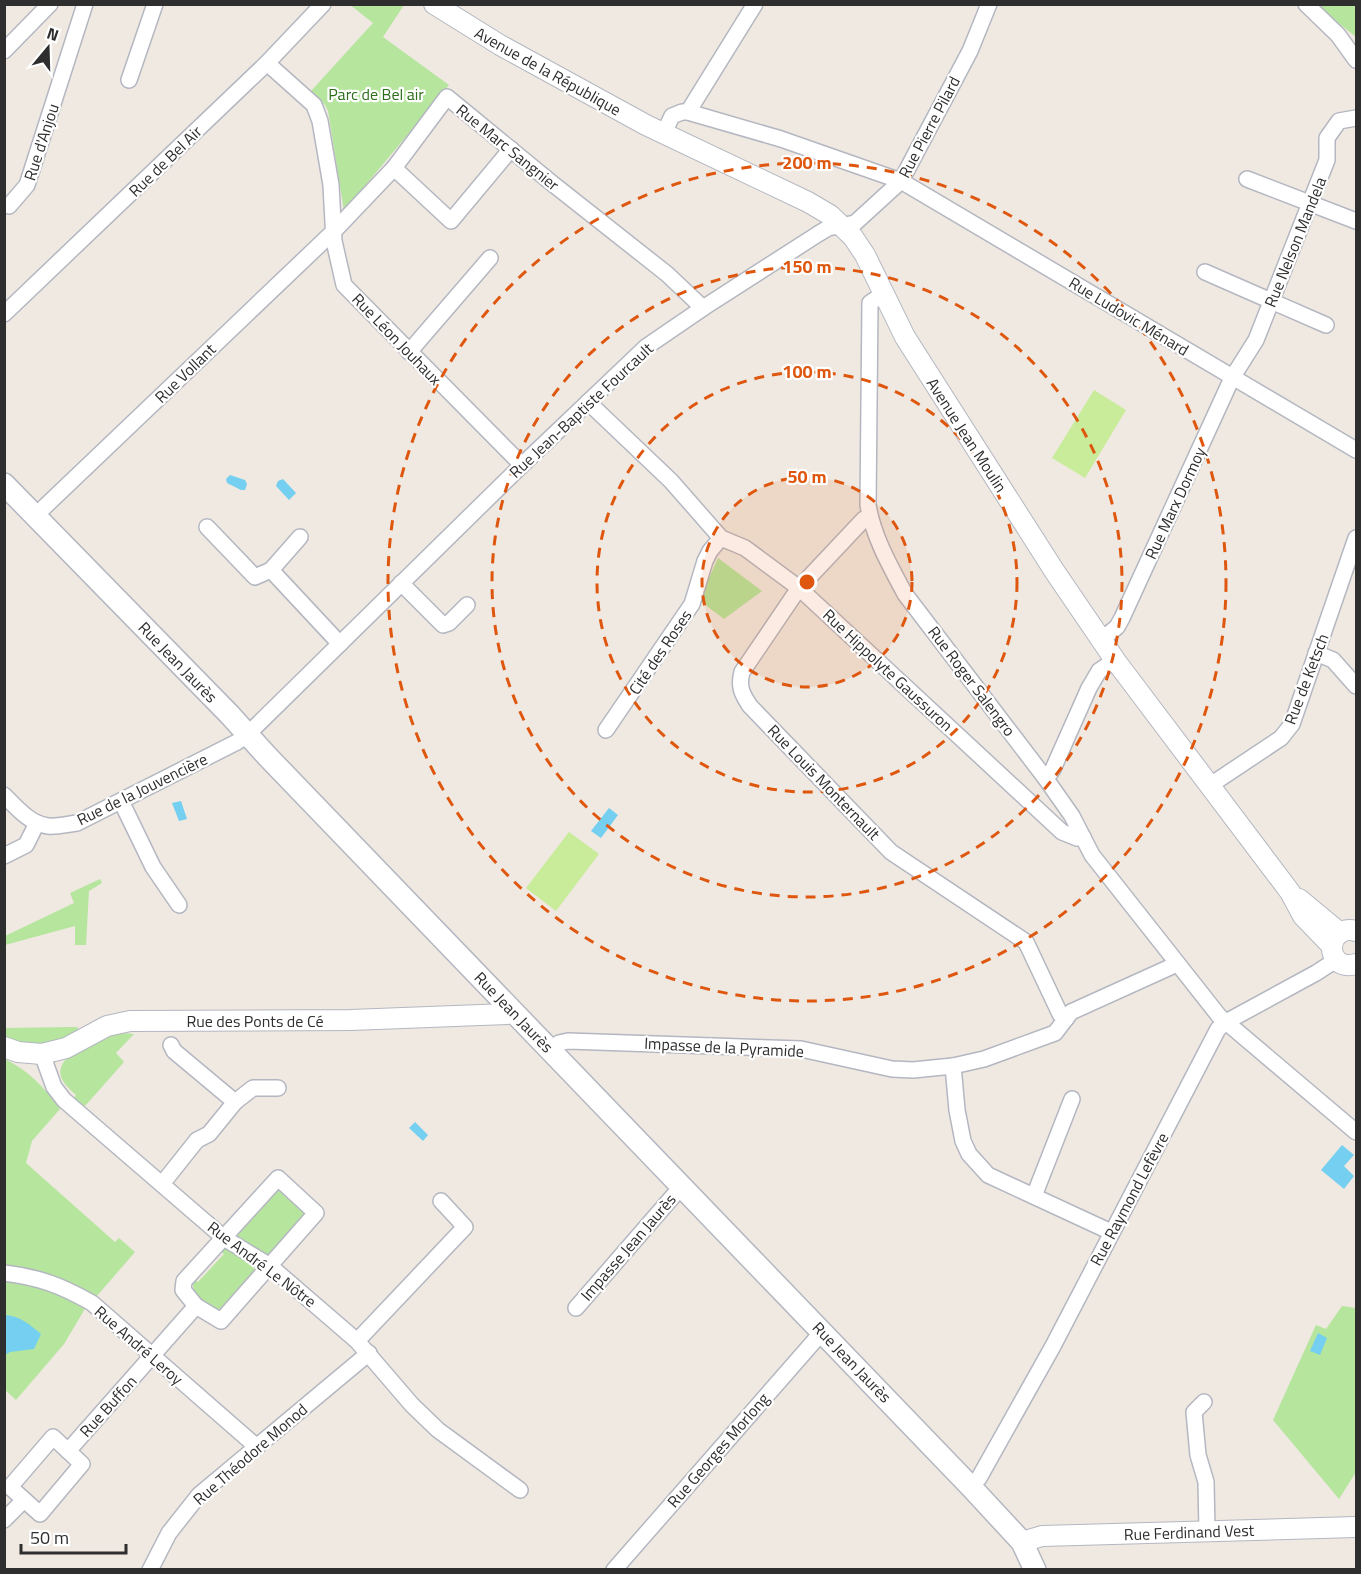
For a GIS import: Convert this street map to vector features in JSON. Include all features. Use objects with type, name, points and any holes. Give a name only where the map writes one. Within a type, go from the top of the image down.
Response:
[{"type":"main road","name":"Rue Jean Jaurès","points":[[4,484],[248,734],[681,1187],[823,1331],[1022,1542],[1035,1569]]},
{"type":"street","points":[[4,51],[50,4]]},
{"type":"street","name":"Rue d'Anjou","points":[[9,206],[27,185],[86,4]]},
{"type":"street","points":[[129,80],[154,4]]},
{"type":"street","name":"Rue de Bel Air","points":[[4,314],[267,63],[323,4]]},
{"type":"street","name":"Avenue de la République","points":[[434,4],[500,45],[645,125],[808,202],[830,215],[842,226]]},
{"type":"street","points":[[688,112],[755,4]]},
{"type":"street","name":"Rue Pierre Pilard","points":[[842,226],[855,223],[901,181],[969,51],[989,4]]},
{"type":"street","points":[[1306,4],[1338,35],[1356,60]]},
{"type":"street","name":"Rue Léon Jouhaux","points":[[267,63],[314,105],[322,132],[331,186],[334,241],[344,285],[522,465]]},
{"type":"street","name":"Rue Marc Sangnier","points":[[335,230],[394,168],[447,97],[668,273],[703,308]]},
{"type":"street","points":[[664,133],[672,116],[688,112],[781,139],[901,181]]},
{"type":"street","name":"Rue Nelson Mandela","points":[[1232,378],[1256,339],[1328,160],[1327,138],[1339,121],[1356,118]]},
{"type":"street","points":[[394,168],[451,221],[511,149]]},
{"type":"street","points":[[1247,179],[1356,221]]},
{"type":"street","name":"Rue Ludovic Ménard","points":[[901,181],[1356,450]]},
{"type":"street","name":"Avenue Jean Moulin","points":[[842,226],[865,255],[904,337],[1101,640],[1290,892],[1316,912],[1341,942]]},
{"type":"street","name":"Rue Jean-Baptiste Fourcault","points":[[248,734],[522,465],[646,347],[818,234],[828,228],[842,226]]},
{"type":"street","name":"Rue Vollant","points":[[35,516],[335,230]]},
{"type":"street","points":[[409,352],[490,258]]},
{"type":"street","points":[[1205,272],[1326,325]]},
{"type":"street","name":"Rue Roger Salengro","points":[[883,294],[870,303],[868,505],[870,517],[892,570],[905,594],[1046,778],[1072,816],[1092,855],[1226,1022],[1356,1132]]},
{"type":"street","name":"Rue Marx Dormoy","points":[[1101,640],[1117,627],[1232,378]]},
{"type":"street","name":"Rue Hippolyte Gaussuron","points":[[588,402],[670,481],[721,538],[745,548],[798,588],[1062,832],[1077,838],[1083,837]]},
{"type":"street","name":"Rue Louis Monternault","points":[[870,517],[864,519],[798,588],[742,672],[739,683],[741,693],[750,706],[891,852],[1026,942],[1060,1014],[1066,1019]]},
{"type":"street","points":[[207,527],[255,577],[271,570],[300,537]]},
{"type":"street","name":"Cité des Roses","points":[[606,730],[692,604],[705,561],[721,538]]},
{"type":"street","name":"Rue de Ketsch","points":[[1209,786],[1281,738],[1292,724],[1356,538]]},
{"type":"street","points":[[271,570],[340,644]]},
{"type":"street","points":[[402,583],[443,626],[467,605]]},
{"type":"street","points":[[1316,653],[1333,660],[1356,686]]},
{"type":"street","points":[[1046,778],[1053,769],[1089,688],[1099,671],[1115,660]]},
{"type":"street","name":"Rue de la Jouvencière","points":[[37,823],[48,826],[77,824],[237,742],[248,734]]},
{"type":"street","points":[[4,795],[21,813],[37,823],[26,845],[4,856]]},
{"type":"street","points":[[121,801],[153,867],[179,905]]},
{"type":"street","points":[[1341,942],[1345,965],[1356,964]]},
{"type":"street","name":"Rue Raymond Lefèvre","points":[[971,1487],[979,1478],[1047,1356],[1218,1029],[1226,1022],[1316,973],[1341,942]]},
{"type":"street","name":"Impasse de la Pyramide","points":[[550,1050],[559,1043],[568,1041],[709,1045],[801,1049],[892,1069],[913,1070],[953,1066],[986,1058],[1055,1033],[1071,1012],[1178,964]]},
{"type":"street","name":"Rue des Ponts de Cé","points":[[4,1047],[18,1052],[42,1054],[66,1048],[107,1026],[130,1021],[418,1019],[507,1014],[512,1011]]},
{"type":"street","points":[[171,1045],[174,1051],[235,1102]]},
{"type":"street","name":"Rue André Le Nôtre","points":[[42,1054],[54,1087],[64,1100],[224,1238],[270,1266],[357,1341],[412,1405],[438,1430],[520,1490]]},
{"type":"street","points":[[953,1066],[957,1110],[963,1141],[969,1154],[988,1175],[1112,1232]]},
{"type":"street","points":[[162,1184],[197,1140],[209,1134],[235,1102],[253,1088],[278,1088]]},
{"type":"street","points":[[1034,1196],[1072,1099]]},
{"type":"street","points":[[278,1178],[316,1213],[270,1266],[221,1321],[196,1306],[183,1290],[184,1281],[278,1178]]},
{"type":"street","name":"Impasse Jean Jaurès","points":[[576,1308],[681,1187]]},
{"type":"street","points":[[357,1341],[465,1227],[441,1201]]},
{"type":"street","name":"Rue André Leroy","points":[[4,1273],[32,1276],[66,1288],[92,1303],[257,1447]]},
{"type":"street","name":"Rue Buffon","points":[[68,1451],[196,1306]]},
{"type":"street","name":"Rue Georges Morlong","points":[[614,1569],[823,1331]]},
{"type":"street","name":"Rue Théodore Monod","points":[[150,1569],[169,1533],[183,1513],[221,1475],[369,1353]]},
{"type":"street","points":[[1204,1402],[1194,1412],[1198,1455],[1206,1482],[1207,1531]]},
{"type":"street","name":"Rue Buffon","points":[[53,1437],[82,1464],[40,1514],[24,1500],[10,1487],[53,1437]]},
{"type":"street","points":[[4,1520],[24,1500]]},
{"type":"street","name":"Rue Ferdinand Vest","points":[[1022,1542],[1042,1536],[1356,1527]]},
{"type":"green space","name":"Parc de Bel air","points":[[349,4],[404,5],[383,37],[449,85],[344,211],[328,111],[311,91],[373,23]]},
{"type":"green space","points":[[1318,5],[1356,5],[1356,37],[1327,14]]},
{"type":"green space","points":[[1094,390],[1126,410],[1085,478],[1052,458]]},
{"type":"green space","points":[[718,558],[762,591],[724,619],[699,600]]},
{"type":"green space","points":[[569,832],[599,854],[556,911],[526,888]]},
{"type":"green space","points":[[100,879],[102,883],[89,891],[86,945],[75,945],[75,926],[5,945],[5,936],[74,903],[70,893]]},
{"type":"green space","points":[[77,1027],[81,1033],[38,1047],[5,1040],[4,1028]]},
{"type":"green space","points":[[123,1033],[134,1034],[116,1053],[124,1062],[85,1106],[74,1098],[76,1095],[62,1079],[62,1064],[66,1059],[107,1037]]},
{"type":"green space","points":[[5,1059],[36,1080],[60,1109],[32,1141],[26,1163],[115,1242],[119,1238],[135,1252],[96,1297],[54,1276],[5,1266]]},
{"type":"green space","points":[[281,1187],[308,1215],[292,1229],[269,1257],[244,1242],[238,1236],[238,1229],[242,1222],[247,1225],[272,1197],[268,1192]]},
{"type":"green space","points":[[225,1247],[258,1272],[237,1290],[222,1313],[201,1300],[193,1285],[194,1279],[198,1282],[224,1254],[219,1250]]},
{"type":"green space","points":[[5,1282],[47,1290],[86,1307],[64,1344],[16,1400],[5,1390]]},
{"type":"green space","points":[[1342,1306],[1356,1308],[1356,1472],[1339,1499],[1273,1420],[1316,1325],[1326,1329]]},
{"type":"water","points":[[230,475],[245,480],[247,484],[245,490],[227,483],[226,479]]},
{"type":"water","points":[[283,479],[296,493],[289,500],[276,486],[278,481]]},
{"type":"water","points":[[181,801],[187,819],[179,821],[172,803]]},
{"type":"water","points":[[609,808],[618,815],[601,838],[591,831]]},
{"type":"water","points":[[415,1122],[428,1135],[423,1141],[409,1128]]},
{"type":"water","points":[[1342,1145],[1354,1155],[1344,1166],[1354,1176],[1344,1189],[1321,1170]]},
{"type":"water","points":[[5,1315],[20,1319],[41,1334],[34,1349],[10,1352],[5,1355]]},
{"type":"water","points":[[1318,1333],[1327,1338],[1320,1355],[1310,1351]]}]
